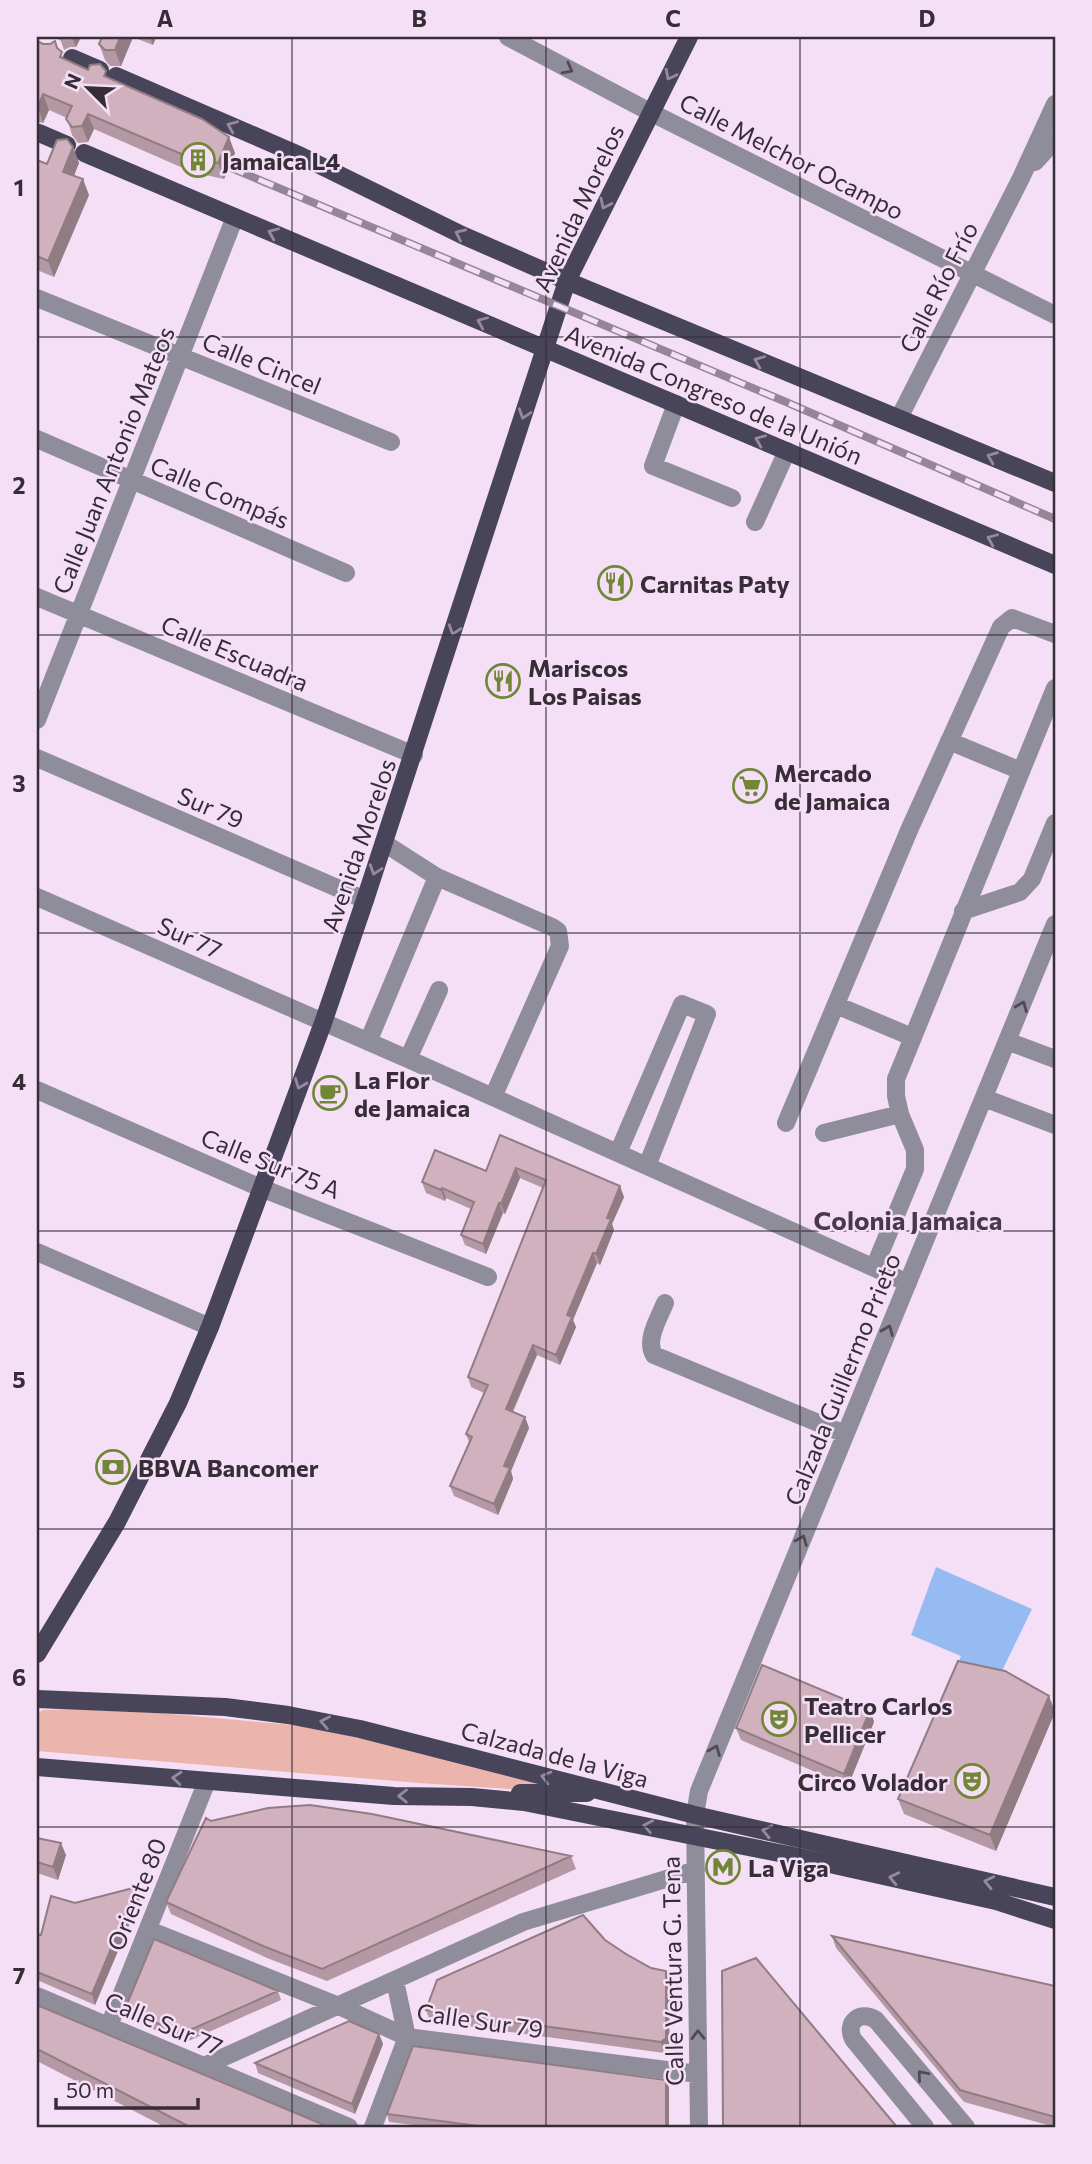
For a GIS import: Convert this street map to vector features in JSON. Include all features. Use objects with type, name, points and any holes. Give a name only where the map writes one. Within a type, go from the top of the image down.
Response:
[{"type":"main road","name":"Avenida Morelos","points":[[37,1654],[117,1522],[178,1403],[210,1327],[323,1023],[365,900],[567,281],[689,37]]},
{"type":"main road","name":"Avenida Congreso de la Unión","points":[[72,58],[301,156],[462,235],[567,281],[1055,483]]},
{"type":"main road","name":"Avenida Congreso de la Unión","points":[[39,133],[1055,565]]},
{"type":"main road","name":"Calzada de la Viga","points":[[37,1699],[225,1707],[288,1715],[359,1729],[695,1815],[1053,1897]]},
{"type":"main road","name":"Calzada de la Viga","points":[[37,1767],[394,1796],[472,1797],[524,1802],[695,1835],[996,1901],[1055,1920]]},
{"type":"main road","points":[[472,1797],[503,1793],[576,1794],[600,1791]]},
{"type":"street","name":"Calle Melchor Ocampo","points":[[508,37],[628,101],[1055,315]]},
{"type":"street","name":"Calle Río Frío","points":[[899,418],[1021,178],[1055,104]]},
{"type":"street","name":"Calle Río Frío","points":[[1021,178],[1055,140]]},
{"type":"street","name":"Calle Juan Antonio Mateos","points":[[37,720],[235,217]]},
{"type":"street","name":"Calle Cincel","points":[[37,298],[391,442]]},
{"type":"street","points":[[676,404],[653,466],[732,498]]},
{"type":"street","name":"Calle Compás","points":[[37,439],[346,573]]},
{"type":"street","points":[[755,522],[787,451]]},
{"type":"street","name":"Calle Escuadra","points":[[37,597],[414,755]]},
{"type":"street","points":[[786,1123],[949,741],[1005,621],[1018,619],[1055,634]]},
{"type":"street","points":[[874,1268],[915,1169],[915,1150],[900,1114],[896,1096],[897,1079],[1055,688]]},
{"type":"street","points":[[949,741],[1021,771]]},
{"type":"street","name":"Sur 79","points":[[37,758],[365,900]]},
{"type":"street","points":[[963,911],[1020,892],[1032,879],[1055,823]]},
{"type":"street","points":[[384,843],[437,877],[558,931],[560,946],[493,1097]]},
{"type":"street","points":[[368,1042],[437,877]]},
{"type":"street","name":"Sur 77","points":[[37,897],[408,1059],[908,1283]]},
{"type":"street","name":"Calzada Guillermo Prieto","points":[[695,1815],[699,1791],[1007,1041],[1049,959],[1055,924]]},
{"type":"street","points":[[408,1059],[439,990]]},
{"type":"street","points":[[618,1153],[682,1004],[708,1014],[647,1166]]},
{"type":"street","points":[[836,1005],[912,1037]]},
{"type":"street","points":[[1007,1041],[1055,1059]]},
{"type":"street","name":"Calle Sur 75 A","points":[[37,1090],[261,1188],[488,1277]]},
{"type":"street","points":[[984,1098],[1055,1125]]},
{"type":"street","points":[[824,1133],[900,1114]]},
{"type":"street","points":[[37,1252],[210,1327]]},
{"type":"street","points":[[665,1303],[651,1340],[654,1355],[845,1433]]},
{"type":"street","name":"Oriente 80","points":[[109,2026],[207,1781]]},
{"type":"street","name":"Calle Ventura G. Tena","points":[[695,1815],[699,2127]]},
{"type":"street","points":[[204,2066],[523,1923],[696,1870]]},
{"type":"street","name":"Calle Sur 79","points":[[149,1930],[340,2006],[407,2037],[698,2074]]},
{"type":"street","points":[[373,2127],[407,2037],[395,1981]]},
{"type":"street","name":"Calle Sur 77","points":[[37,1996],[349,2127]]},
{"type":"street","points":[[925,2127],[853,2039],[850,2025],[855,2019],[862,2015],[876,2020],[967,2127]]},
{"type":"shaded area","points":[[43,1710],[160,1713],[337,1729],[542,1781],[543,1787],[511,1789],[419,1783],[37,1751],[37,1714]]},
{"type":"water","points":[[936,1567],[1032,1609],[997,1681],[957,1667],[961,1656],[911,1635]]},
{"type":"building","points":[[102,37],[120,37],[115,50],[105,50],[99,44]]},
{"type":"building","points":[[37,41],[50,44],[55,41],[62,52],[60,57],[88,70],[90,65],[100,64],[106,71],[104,76],[202,119],[229,137],[218,163],[186,156],[88,114],[82,126],[72,127],[66,119],[72,106],[43,94],[37,107]]},
{"type":"building","points":[[67,139],[73,147],[63,172],[83,179],[48,261],[37,256],[37,160],[47,164],[57,140]]},
{"type":"building","points":[[500,1135],[620,1186],[607,1218],[611,1219],[596,1254],[593,1253],[567,1315],[572,1317],[556,1355],[533,1345],[506,1409],[525,1417],[504,1466],[510,1468],[494,1504],[450,1486],[472,1437],[466,1434],[488,1385],[468,1377],[546,1180],[516,1168],[483,1244],[461,1235],[474,1202],[422,1182],[435,1150],[486,1171]]},
{"type":"building","name":"Circo Volador","points":[[958,1661],[1005,1671],[1049,1696],[990,1835],[898,1799]]},
{"type":"building","points":[[762,1665],[870,1710],[844,1774],[736,1728]]},
{"type":"building","points":[[310,1805],[372,1814],[571,1856],[322,1969],[263,1946],[166,1902],[206,1818],[211,1821],[268,1808]]},
{"type":"building","points":[[37,1838],[61,1843],[53,1867],[37,1862]]},
{"type":"building","points":[[137,1887],[92,1994],[37,1972],[37,1934],[41,1935],[51,1896],[75,1903]]},
{"type":"building","points":[[583,1915],[605,1940],[651,1968],[666,1971],[666,2038],[661,2042],[426,2010],[437,1980]]},
{"type":"building","points":[[832,1936],[1055,1986],[1055,2117],[960,2090]]},
{"type":"building","points":[[154,1939],[278,1991],[181,2034],[125,2009]]},
{"type":"building","points":[[756,1958],[897,2127],[723,2127],[722,1971]]},
{"type":"building","points":[[37,2005],[329,2127],[190,2127],[37,2049]]},
{"type":"building","points":[[349,2021],[379,2034],[352,2104],[255,2063]]},
{"type":"building","points":[[413,2046],[666,2080],[666,2127],[486,2127],[387,2114]]},
{"type":"railway","points":[[229,167],[786,402],[1055,519]]},
{"type":"place","name":"Jamaica L4","points":[[198,160]]},
{"type":"place","name":"Carnitas Paty","points":[[615,583]]},
{"type":"place","name":"Mariscos Los Paisas","points":[[503,681]]},
{"type":"place","name":"Mercado de Jamaica","points":[[750,786]]},
{"type":"place","name":"La Flor de Jamaica","points":[[330,1093]]},
{"type":"place","name":"BBVA Bancomer","points":[[113,1467]]},
{"type":"place","name":"Teatro Carlos Pellicer","points":[[779,1719]]},
{"type":"place","name":"Circo Volador","points":[[972,1781]]},
{"type":"place","name":"La Viga","points":[[723,1867]]},
{"type":"district","name":"Colonia Jamaica","points":[[908,1219]]}]
